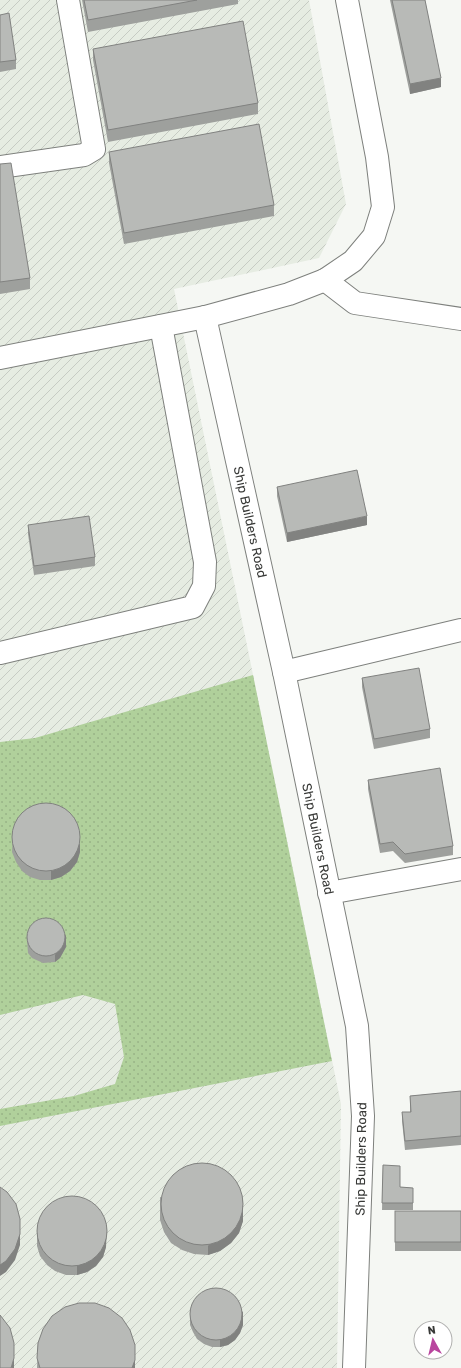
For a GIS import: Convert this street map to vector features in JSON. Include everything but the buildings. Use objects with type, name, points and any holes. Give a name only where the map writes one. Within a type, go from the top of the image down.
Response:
[{"type":"street","points":[[0,168],[84,155],[94,149],[68,0]]},
{"type":"street","points":[[0,358],[205,317],[289,294],[325,280],[353,262],[374,236],[383,207],[377,157],[346,0]]},
{"type":"street","points":[[325,280],[355,303],[461,319]]},
{"type":"street","name":"Ship Builders Road","points":[[205,317],[284,672],[357,1026],[363,1116],[354,1368]]},
{"type":"street","points":[[0,653],[193,607],[204,586],[205,562],[161,326]]},
{"type":"street","points":[[284,672],[461,630]]},
{"type":"street","points":[[329,892],[461,869]]},
{"type":"shaded area","points":[[0,0],[309,0],[346,204],[319,258],[174,289],[341,1104],[337,1368],[0,1368]]},
{"type":"green space","points":[[253,675],[332,1061],[0,1126],[0,1109],[74,1096],[115,1084],[124,1057],[115,1004],[83,995],[0,1015],[0,742],[35,738]]}]
